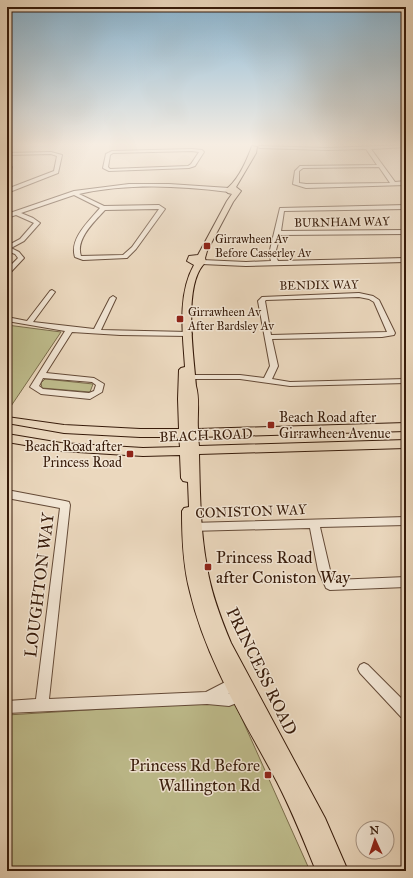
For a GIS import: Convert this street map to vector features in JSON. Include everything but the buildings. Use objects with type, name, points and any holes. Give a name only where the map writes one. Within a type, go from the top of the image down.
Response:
[{"type":"main road","points":[[198,260],[200,249],[232,191],[238,185]]},
{"type":"main road","name":"PRINCESS ROAD","points":[[198,260],[183,302],[186,334],[187,377],[194,396],[189,434],[192,527],[191,569],[204,618],[216,649],[241,688],[319,824],[338,871]]},
{"type":"main road","name":"BEACH ROAD","points":[[7,420],[70,430],[189,434],[406,427]]},
{"type":"main road","name":"BEACH ROAD","points":[[7,438],[61,447],[143,452],[406,444]]},
{"type":"main road","name":"PRINCESS ROAD","points":[[241,688],[309,828],[326,871]]},
{"type":"street","points":[[9,185],[14,188]]},
{"type":"street","points":[[7,191],[22,185]]},
{"type":"street","points":[[7,217],[74,194],[110,189],[121,185]]},
{"type":"street","points":[[169,185],[232,191]]},
{"type":"street","points":[[298,185],[348,185]]},
{"type":"street","points":[[74,194],[103,208],[153,207],[162,209],[134,248],[125,257],[78,257],[76,252],[81,234],[103,208]]},
{"type":"street","name":"BURNHAM WAY","points":[[275,263],[272,254],[278,234],[282,209],[406,208]]},
{"type":"street","points":[[7,249],[22,240],[37,223],[31,218],[18,213]]},
{"type":"street","name":"BURNHAM WAY","points":[[278,234],[406,232]]},
{"type":"street","points":[[7,249],[20,255],[21,258],[7,272]]},
{"type":"street","points":[[198,260],[237,264],[406,260]]},
{"type":"street","points":[[29,323],[52,292]]},
{"type":"street","name":"BENDIX WAY","points":[[267,381],[274,366],[261,301],[264,298],[359,295],[371,297],[377,301],[391,333],[382,335],[269,337]]},
{"type":"street","points":[[96,332],[113,298]]},
{"type":"street","points":[[7,319],[69,330],[186,334]]},
{"type":"street","points":[[41,375],[94,380],[100,384],[98,392],[90,396],[41,391],[34,387],[41,375],[69,330]]},
{"type":"street","points":[[187,377],[240,377],[290,384],[406,381]]},
{"type":"street","name":"LOUGHTON WAY","points":[[7,494],[65,505],[42,704]]},
{"type":"street","name":"CONISTON WAY","points":[[192,527],[406,521]]},
{"type":"street","name":"CONISTON WAY","points":[[314,524],[324,570],[330,585],[406,582]]},
{"type":"street","points":[[364,669],[406,712]]},
{"type":"street","points":[[7,707],[42,704],[207,698],[229,700],[241,688]]},
{"type":"shaded area","points":[[7,325],[61,332],[7,412]]},
{"type":"shaded area","points":[[45,379],[93,384],[90,392],[42,388],[41,383]]},
{"type":"shaded area","points":[[234,701],[310,871],[7,871],[7,715]]},
{"type":"place","name":"Girrawheen Av Before Casserley Av","points":[[207,246]]},
{"type":"place","name":"Girrawheen Av After Bardsley Av","points":[[180,319]]},
{"type":"place","name":"Beach Road after Girrawheen Avenue","points":[[271,425]]},
{"type":"place","name":"Beach Road after Princess Road","points":[[130,454]]},
{"type":"place","name":"Princess Road after Coniston Way","points":[[208,567]]},
{"type":"place","name":"Princess Rd Before Wallington Rd","points":[[268,775]]}]
